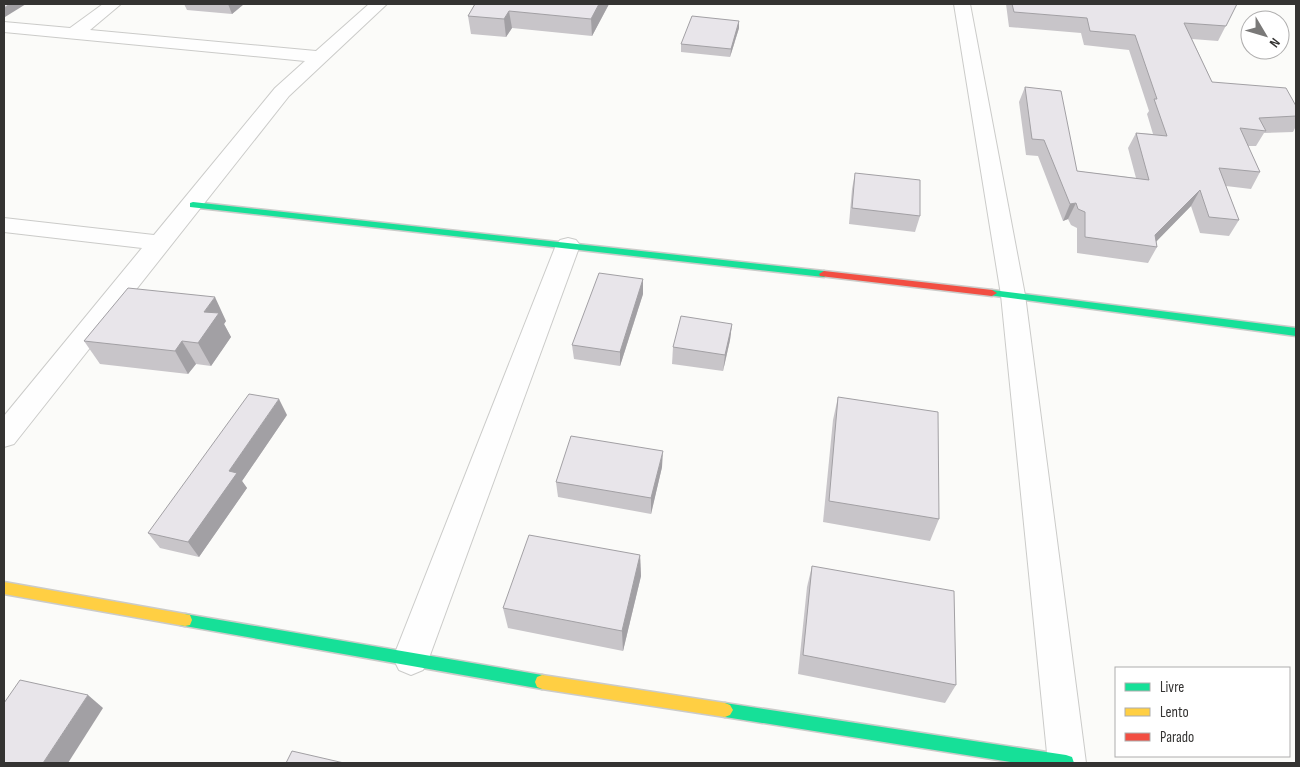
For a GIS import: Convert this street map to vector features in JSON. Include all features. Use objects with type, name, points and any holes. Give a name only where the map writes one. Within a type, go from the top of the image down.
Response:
[{"type":"street","points":[[75,33],[113,4]]},
{"type":"street","points":[[4,436],[159,243],[193,205],[282,92],[318,57],[380,4]]},
{"type":"street","points":[[4,588],[567,686],[1066,763],[1013,295],[962,4]]},
{"type":"street","points":[[4,27],[318,57]]},
{"type":"street","points":[[193,205],[1013,295],[1296,332]]},
{"type":"street","points":[[4,225],[159,243]]},
{"type":"street","points":[[411,658],[568,245]]},
{"type":"building","points":[[475,4],[599,4],[591,19],[509,11],[504,19],[468,16]]},
{"type":"building","points":[[1012,4],[1237,4],[1226,26],[1184,23],[1212,82],[1286,88],[1296,106],[1296,116],[1259,118],[1266,131],[1240,128],[1260,172],[1219,168],[1239,220],[1209,217],[1200,190],[1155,235],[1157,247],[1085,237],[1085,212],[1078,209],[1076,203],[1070,204],[1044,140],[1032,139],[1025,87],[1061,91],[1077,171],[1149,180],[1136,133],[1167,136],[1154,99],[1157,99],[1135,35],[1090,31],[1087,18],[1014,12]]},
{"type":"building","points":[[692,16],[739,21],[731,49],[681,44]]},
{"type":"building","points":[[855,173],[920,180],[920,216],[852,208]]},
{"type":"building","points":[[599,273],[643,279],[620,352],[572,345]]},
{"type":"building","points":[[128,288],[215,297],[204,312],[219,313],[198,343],[182,341],[175,351],[84,341]]},
{"type":"building","points":[[681,316],[732,324],[725,355],[673,347]]},
{"type":"building","points":[[249,394],[279,399],[229,471],[237,473],[188,542],[148,533]]},
{"type":"building","points":[[838,397],[938,412],[939,519],[829,501]]},
{"type":"building","points":[[571,436],[663,451],[651,498],[556,482]]},
{"type":"building","points":[[529,535],[640,555],[622,631],[503,608]]},
{"type":"building","points":[[812,566],[954,591],[956,685],[803,655]]},
{"type":"building","points":[[20,680],[88,695],[43,763],[4,763],[4,703]]},
{"type":"building","points":[[292,751],[344,763],[286,763]]},
{"type":"traffic: fast","points":[[193,205],[824,274]]},
{"type":"traffic: fast","points":[[992,293],[1296,332]]},
{"type":"traffic: fast","points":[[185,620],[542,682]]},
{"type":"traffic: fast","points":[[725,710],[1066,763]]},
{"type":"traffic: slow","points":[[4,588],[185,620]]},
{"type":"traffic: slow","points":[[542,682],[725,710]]},
{"type":"traffic: jam","points":[[824,274],[992,293]]}]
